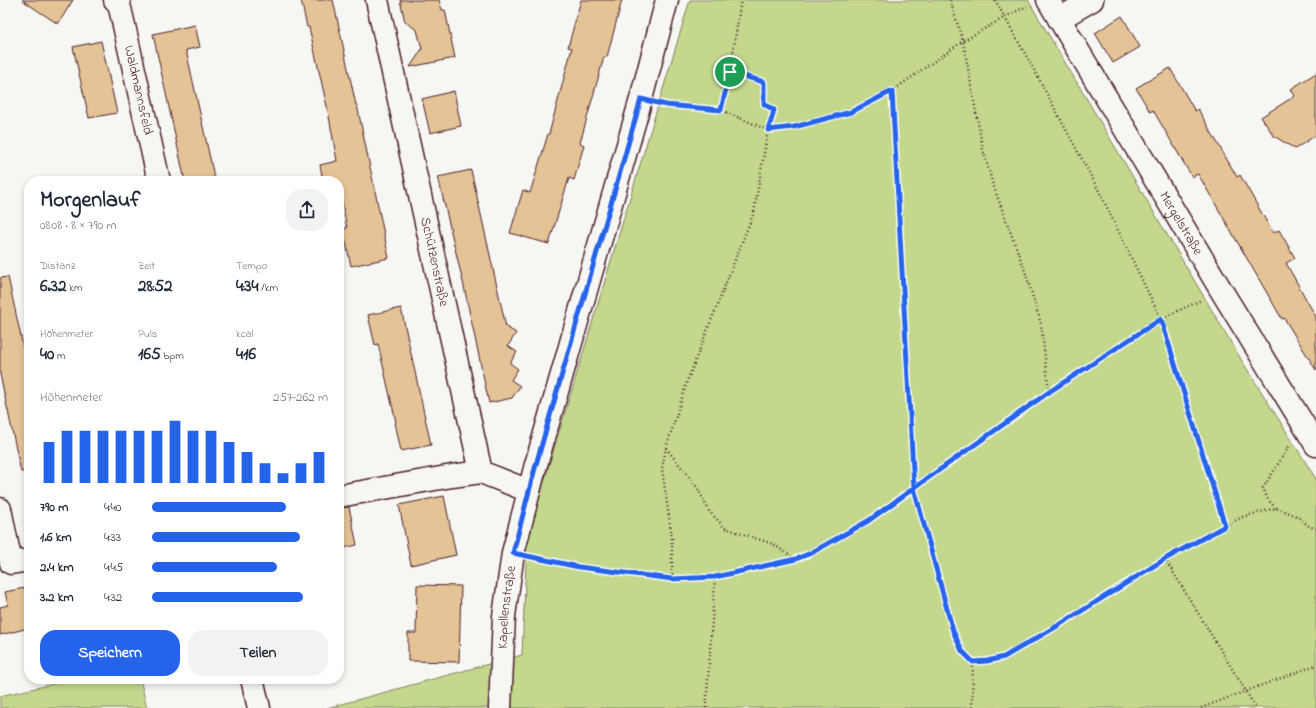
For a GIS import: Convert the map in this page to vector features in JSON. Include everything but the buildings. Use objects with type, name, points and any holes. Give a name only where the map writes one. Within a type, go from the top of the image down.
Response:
[{"type":"street","name":"Waldmannsfeld","points":[[116,0],[119,4],[123,20],[158,176]]},
{"type":"street","name":"Schützenstraße","points":[[377,0],[481,472]]},
{"type":"street","name":"Kapellenstraße","points":[[500,708],[504,616],[513,553],[529,491],[641,99],[667,0]]},
{"type":"street","points":[[1058,19],[1092,0]]},
{"type":"street","name":"Mergelstraße","points":[[1040,2],[1058,19],[1316,445]]},
{"type":"street","points":[[344,495],[481,472],[529,491]]},
{"type":"street","points":[[0,508],[13,563]]},
{"type":"street","points":[[253,684],[259,708]]},
{"type":"path","points":[[721,110],[730,72],[741,0]]},
{"type":"path","points":[[950,0],[963,41],[985,157],[993,185],[1025,271],[1041,324],[1049,392]]},
{"type":"path","points":[[995,0],[1034,68],[1098,191],[1161,319],[1225,526]]},
{"type":"path","points":[[641,99],[666,105],[721,110],[768,130],[794,127],[851,112],[892,91],[963,41],[1005,17],[1040,2]]},
{"type":"path","points":[[672,579],[672,538],[662,469],[666,448],[688,379],[754,212],[768,130],[774,110],[764,104],[764,82],[730,72]]},
{"type":"path","points":[[892,91],[914,488],[953,631],[962,651],[973,662],[972,708]]},
{"type":"path","points":[[513,553],[579,567],[672,579],[715,577],[796,559],[811,553],[868,521],[1049,392],[1161,319],[1221,290]]},
{"type":"path","points":[[1303,425],[1263,488],[1268,500],[1276,508],[1296,516],[1310,527],[1316,528]]},
{"type":"path","points":[[666,448],[697,487],[709,511],[725,528],[773,544],[796,559]]},
{"type":"path","points":[[973,662],[987,661],[1004,657],[1059,625],[1165,559],[1225,526],[1242,517],[1276,508]]},
{"type":"path","points":[[1165,559],[1256,708]]},
{"type":"path","points":[[706,708],[715,577]]},
{"type":"path","points":[[1200,708],[1316,665]]},
{"type":"green space","points":[[690,0],[1028,0],[1242,361],[1316,479],[1316,708],[327,708],[522,655],[527,538]]},
{"type":"green space","points":[[54,684],[141,684],[147,708],[0,708],[0,696]]},
{"type":"route","points":[[730,72],[721,110],[666,105],[641,99],[535,468],[513,553],[579,567],[672,579],[715,577],[796,559],[811,553],[868,521],[914,488],[953,631],[962,651],[973,662],[987,661],[1004,657],[1059,625],[1165,559],[1225,526],[1161,319],[1049,392],[914,488],[892,91],[851,112],[794,127],[768,130],[774,110],[764,104],[764,82],[730,72]]}]
